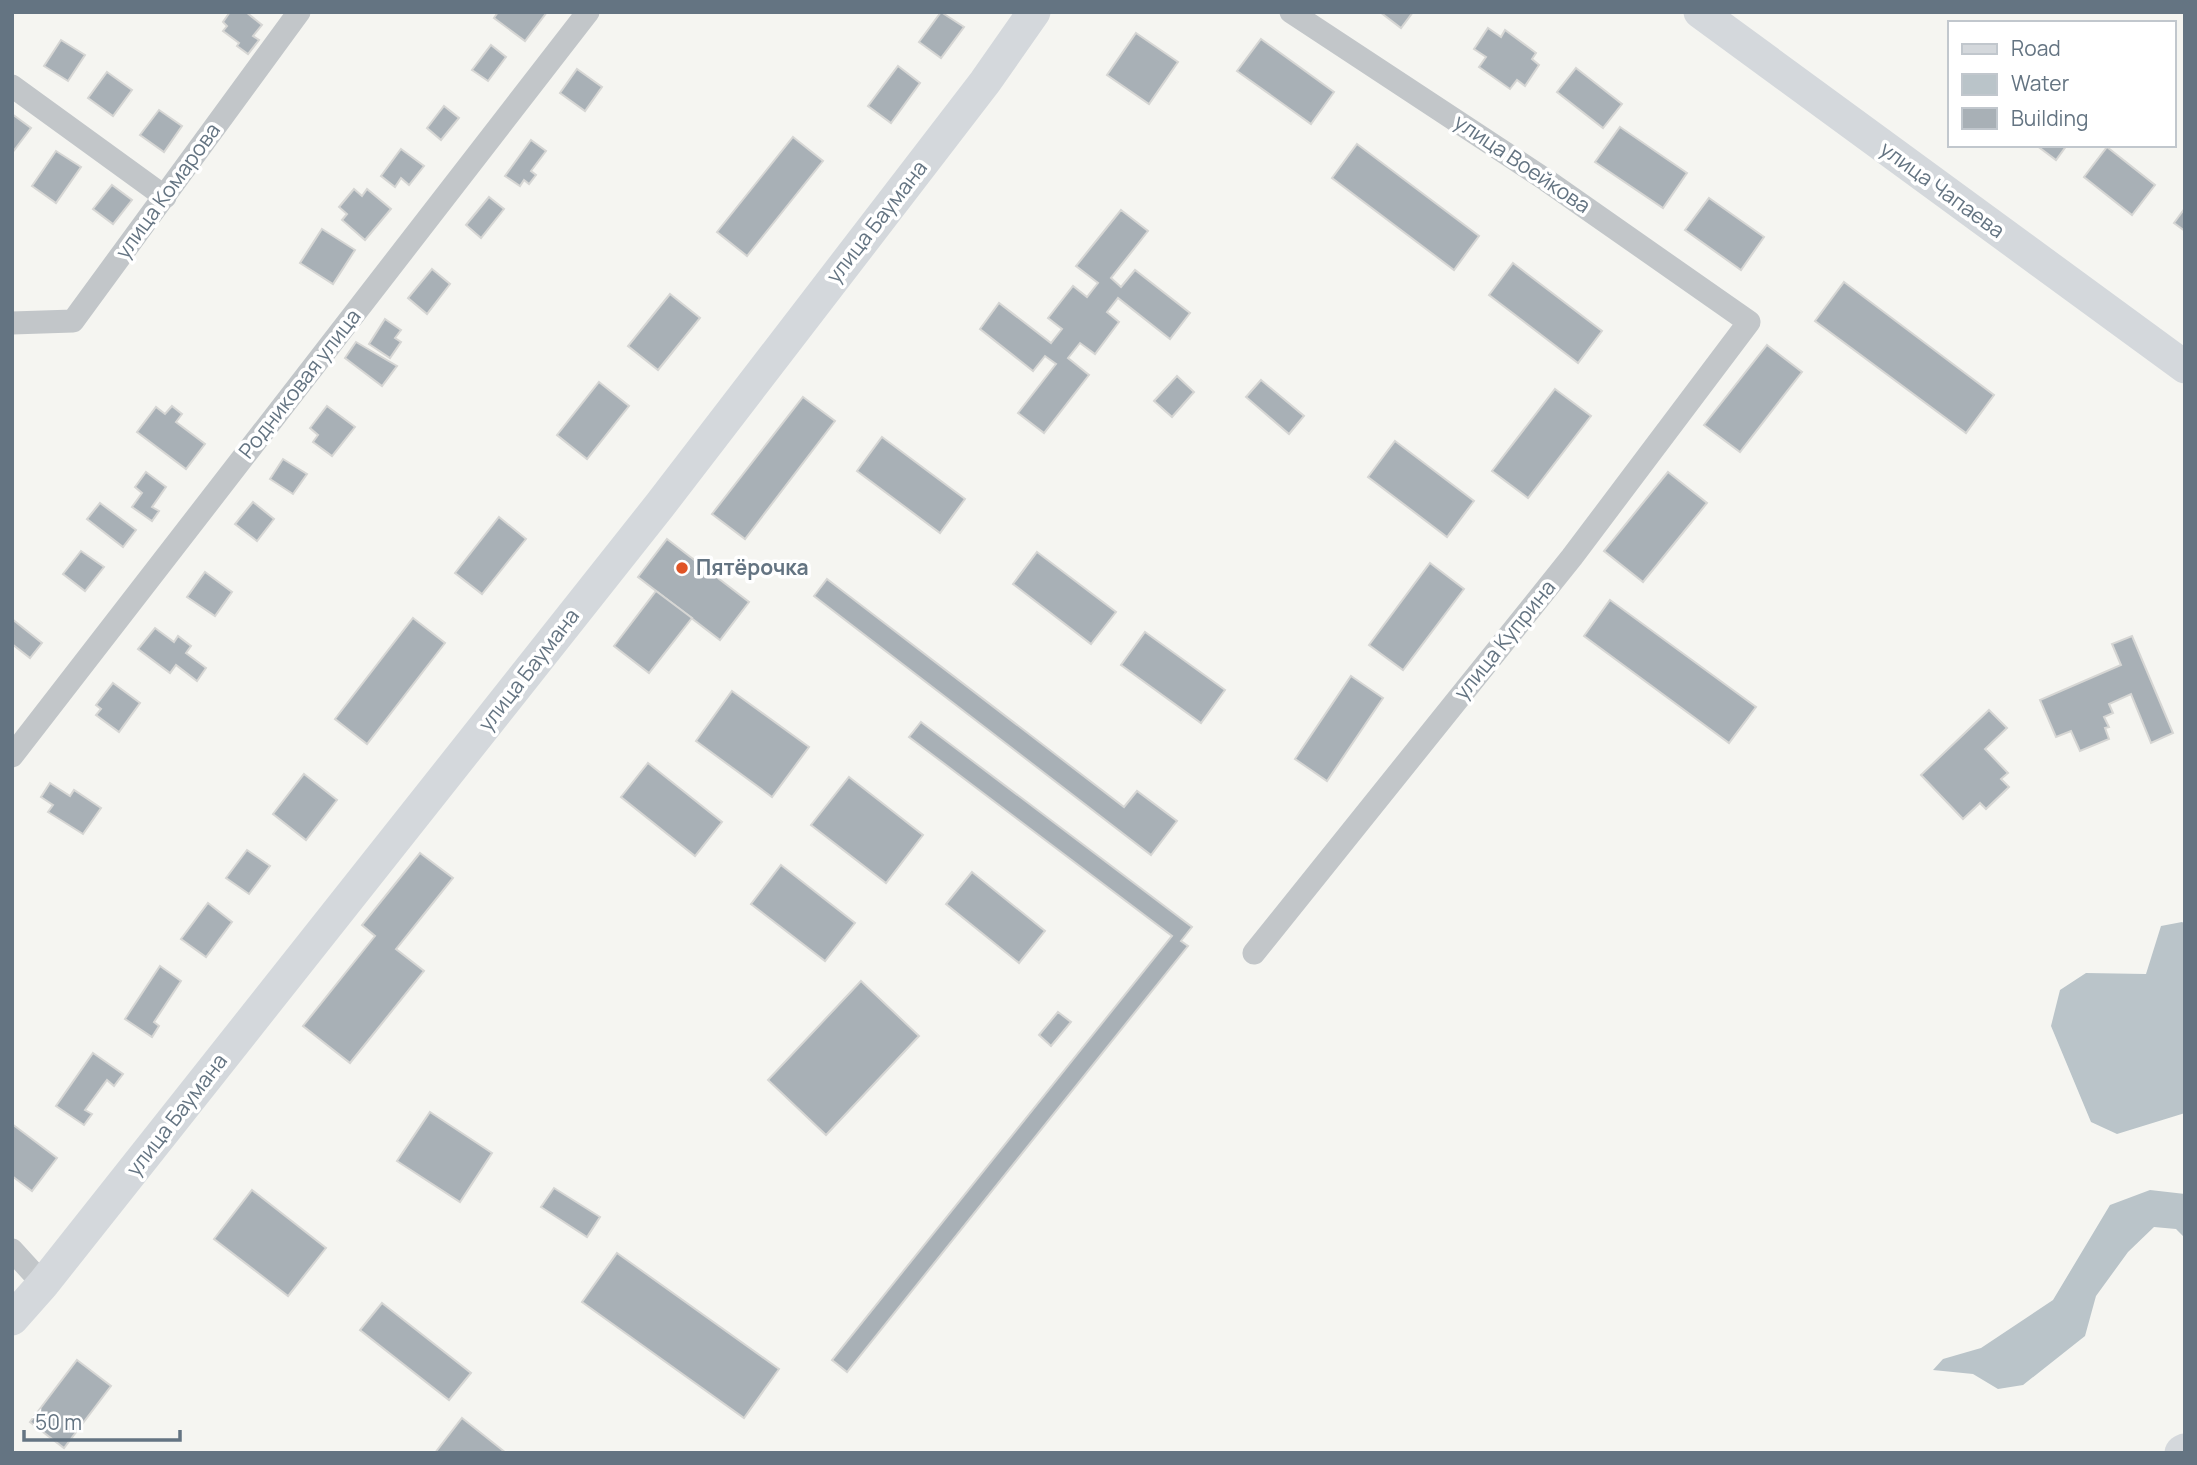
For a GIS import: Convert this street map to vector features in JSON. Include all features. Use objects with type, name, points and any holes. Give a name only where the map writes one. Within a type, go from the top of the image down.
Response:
[{"type":"street","name":"Родниковая улица","points":[[12,756],[588,12]]},
{"type":"street","name":"улица Баумана","points":[[12,1319],[43,1284],[660,505],[985,82],[1034,12]]},
{"type":"street","name":"улица Воейкова","points":[[1291,12],[1546,180],[1749,322]]},
{"type":"street","name":"улица Чапаева","points":[[1700,12],[2185,367]]},
{"type":"street","name":"улица Комарова","points":[[12,323],[73,321],[296,13]]},
{"type":"street","points":[[12,86],[165,197]]},
{"type":"street","name":"улица Куприна","points":[[1254,953],[1572,557],[1749,322]]},
{"type":"street","points":[[12,1250],[43,1284]]},
{"type":"water","points":[[2182,922],[2185,924],[2185,1113],[2117,1134],[2091,1122],[2051,1026],[2060,990],[2086,973],[2146,974],[2161,926]]},
{"type":"water","points":[[2150,1190],[2185,1194],[2185,1238],[2176,1229],[2154,1227],[2128,1252],[2096,1296],[2085,1336],[2023,1385],[1998,1389],[1973,1374],[1933,1370],[1943,1359],[1981,1348],[2053,1300],[2110,1205]]},
{"type":"building","points":[[230,12],[246,12],[262,25],[253,36],[259,40],[248,54],[223,31],[227,26],[223,22]]},
{"type":"building","points":[[498,12],[547,12],[525,41],[494,18]]},
{"type":"building","points":[[941,12],[964,27],[941,58],[919,42]]},
{"type":"building","points":[[1380,12],[1413,12],[1401,28]]},
{"type":"building","points":[[1488,28],[1501,37],[1505,30],[1536,53],[1532,59],[1539,65],[1525,86],[1517,80],[1510,89],[1479,67],[1486,57],[1474,49]]},
{"type":"building","points":[[1136,33],[1178,62],[1149,104],[1107,75]]},
{"type":"building","points":[[1261,39],[1334,92],[1311,124],[1237,71]]},
{"type":"building","points":[[61,40],[85,55],[68,81],[44,66]]},
{"type":"building","points":[[491,45],[506,57],[488,81],[472,70]]},
{"type":"building","points":[[898,66],[920,83],[891,123],[868,106]]},
{"type":"building","points":[[1576,68],[1622,104],[1603,128],[1557,92]]},
{"type":"building","points":[[577,69],[602,87],[585,111],[560,93]]},
{"type":"building","points":[[107,72],[132,90],[113,116],[88,98]]},
{"type":"building","points":[[444,106],[459,118],[441,140],[427,128]]},
{"type":"building","points":[[159,110],[182,126],[164,152],[140,135]]},
{"type":"building","points":[[12,114],[31,128],[12,153]]},
{"type":"building","points":[[1620,127],[1687,173],[1663,208],[1595,162]]},
{"type":"building","points":[[793,137],[823,161],[747,256],[717,232]]},
{"type":"building","points":[[531,140],[546,151],[531,171],[536,175],[529,184],[524,180],[520,186],[505,176]]},
{"type":"building","points":[[1357,144],[1479,236],[1454,270],[1332,178]]},
{"type":"building","points":[[2039,147],[2066,147],[2056,160]]},
{"type":"building","points":[[2107,147],[2155,185],[2132,215],[2084,177]]},
{"type":"building","points":[[401,149],[424,166],[409,185],[401,178],[395,187],[381,176]]},
{"type":"building","points":[[56,151],[81,167],[56,203],[32,186]]},
{"type":"building","points":[[112,185],[132,200],[113,224],[93,209]]},
{"type":"building","points":[[354,189],[362,196],[367,189],[391,209],[365,240],[342,220],[347,214],[339,207]]},
{"type":"building","points":[[489,197],[504,209],[481,238],[466,225]]},
{"type":"building","points":[[1709,198],[1764,237],[1741,270],[1685,230]]},
{"type":"building","points":[[2185,208],[2185,231],[2174,223]]},
{"type":"building","points":[[1121,210],[1148,231],[1111,278],[1121,287],[1135,270],[1190,313],[1170,339],[1118,298],[1107,312],[1119,322],[1095,354],[1080,343],[1068,358],[1089,375],[1044,433],[1018,413],[1056,364],[1045,356],[1033,371],[980,329],[999,303],[1051,343],[1062,329],[1048,318],[1073,286],[1087,297],[1098,283],[1076,266]]},
{"type":"building","points":[[322,229],[355,250],[333,284],[300,263]]},
{"type":"building","points":[[1513,263],[1602,331],[1578,363],[1489,295]]},
{"type":"building","points":[[432,269],[450,284],[427,314],[408,298]]},
{"type":"building","points":[[1844,282],[1994,395],[1966,433],[1815,321]]},
{"type":"building","points":[[670,294],[700,318],[658,370],[628,346]]},
{"type":"building","points":[[385,319],[401,330],[395,338],[401,342],[390,358],[369,344]]},
{"type":"building","points":[[356,342],[397,366],[382,386],[345,358]]},
{"type":"building","points":[[1767,345],[1802,372],[1740,452],[1704,425]]},
{"type":"building","points":[[1177,376],[1194,392],[1172,417],[1154,401]]},
{"type":"building","points":[[1261,380],[1304,416],[1289,434],[1246,397]]},
{"type":"building","points":[[599,382],[629,406],[587,459],[557,435]]},
{"type":"building","points":[[1555,389],[1591,416],[1528,498],[1492,471]]},
{"type":"building","points":[[803,397],[835,421],[745,539],[712,514]]},
{"type":"building","points":[[172,406],[182,414],[176,422],[205,444],[186,469],[137,432],[156,407],[165,414]]},
{"type":"building","points":[[327,406],[355,427],[332,456],[313,442],[318,435],[310,428]]},
{"type":"building","points":[[882,437],[965,499],[940,533],[857,471]]},
{"type":"building","points":[[1395,441],[1474,501],[1447,537],[1368,477]]},
{"type":"building","points":[[283,459],[307,474],[293,494],[270,479]]},
{"type":"building","points":[[146,472],[166,487],[152,507],[159,511],[152,521],[132,507],[142,493],[135,487]]},
{"type":"building","points":[[1668,472],[1707,503],[1643,582],[1604,551]]},
{"type":"building","points":[[253,502],[274,519],[257,541],[235,524]]},
{"type":"building","points":[[100,503],[136,530],[123,547],[87,519]]},
{"type":"building","points":[[499,517],[526,539],[482,594],[455,573]]},
{"type":"building","points":[[667,539],[749,602],[720,640],[638,577]]},
{"type":"building","points":[[81,551],[104,567],[85,591],[63,574]]},
{"type":"building","points":[[1037,552],[1116,612],[1091,644],[1013,584]]},
{"type":"building","points":[[1430,563],[1464,589],[1403,670],[1369,645]]},
{"type":"building","points":[[205,572],[232,592],[215,616],[187,597]]},
{"type":"building","points":[[827,579],[1124,807],[1137,791],[1177,821],[1151,855],[814,596]]},
{"type":"building","points":[[656,591],[692,618],[649,673],[614,646]]},
{"type":"building","points":[[1610,600],[1756,707],[1729,743],[1584,636]]},
{"type":"building","points":[[413,618],[445,643],[367,744],[335,719]]},
{"type":"building","points":[[12,619],[42,643],[30,658],[12,644]]},
{"type":"building","points":[[155,628],[174,642],[178,636],[191,646],[186,653],[206,668],[197,681],[176,665],[170,673],[138,649]]},
{"type":"building","points":[[1145,632],[1225,690],[1201,723],[1121,665]]},
{"type":"building","points":[[2132,636],[2173,733],[2151,743],[2131,694],[2109,704],[2113,713],[2104,717],[2109,727],[2105,728],[2109,739],[2080,751],[2071,731],[2056,737],[2040,700],[2121,665],[2112,644]]},
{"type":"building","points":[[1351,676],[1383,698],[1327,781],[1295,759]]},
{"type":"building","points":[[113,683],[140,703],[119,732],[96,715],[101,709],[96,705]]},
{"type":"building","points":[[732,691],[809,747],[772,797],[696,741]]},
{"type":"building","points":[[1989,710],[2007,728],[1985,749],[2008,773],[2001,779],[2009,787],[1986,809],[1980,803],[1963,819],[1921,775]]},
{"type":"building","points":[[921,722],[1192,927],[1181,941],[1188,946],[847,1372],[832,1360],[1172,936],[909,737]]},
{"type":"building","points":[[648,763],[722,822],[695,856],[621,797]]},
{"type":"building","points":[[304,774],[337,800],[306,840],[273,814]]},
{"type":"building","points":[[849,777],[923,835],[886,883],[811,825]]},
{"type":"building","points":[[50,783],[70,796],[74,790],[101,808],[83,834],[48,812],[53,805],[41,797]]},
{"type":"building","points":[[247,850],[270,866],[249,894],[226,878]]},
{"type":"building","points":[[420,853],[453,878],[396,949],[424,971],[350,1063],[303,1026],[375,936],[362,925]]},
{"type":"building","points":[[781,865],[855,923],[825,961],[751,904]]},
{"type":"building","points":[[972,872],[1045,931],[1019,963],[946,904]]},
{"type":"building","points":[[208,903],[232,922],[206,957],[181,939]]},
{"type":"building","points":[[160,966],[181,981],[154,1022],[159,1026],[152,1037],[125,1019]]},
{"type":"building","points":[[861,981],[919,1036],[826,1135],[768,1080]]},
{"type":"building","points":[[1058,1012],[1071,1022],[1051,1046],[1039,1035]]},
{"type":"building","points":[[93,1053],[123,1074],[114,1086],[107,1080],[85,1110],[92,1114],[84,1125],[56,1106]]},
{"type":"building","points":[[430,1112],[492,1153],[460,1202],[397,1161]]},
{"type":"building","points":[[12,1124],[57,1158],[32,1191],[12,1176]]},
{"type":"building","points":[[554,1188],[600,1217],[587,1237],[541,1207]]},
{"type":"building","points":[[252,1190],[326,1248],[288,1296],[214,1239]]},
{"type":"building","points":[[617,1253],[779,1369],[744,1418],[582,1302]]},
{"type":"building","points":[[382,1303],[471,1373],[449,1400],[360,1330]]},
{"type":"building","points":[[77,1360],[111,1386],[64,1448],[30,1422]]},
{"type":"building","points":[[462,1418],[506,1453],[435,1453]]},
{"type":"place","name":"Пятёрочка","points":[[682,568]]}]
